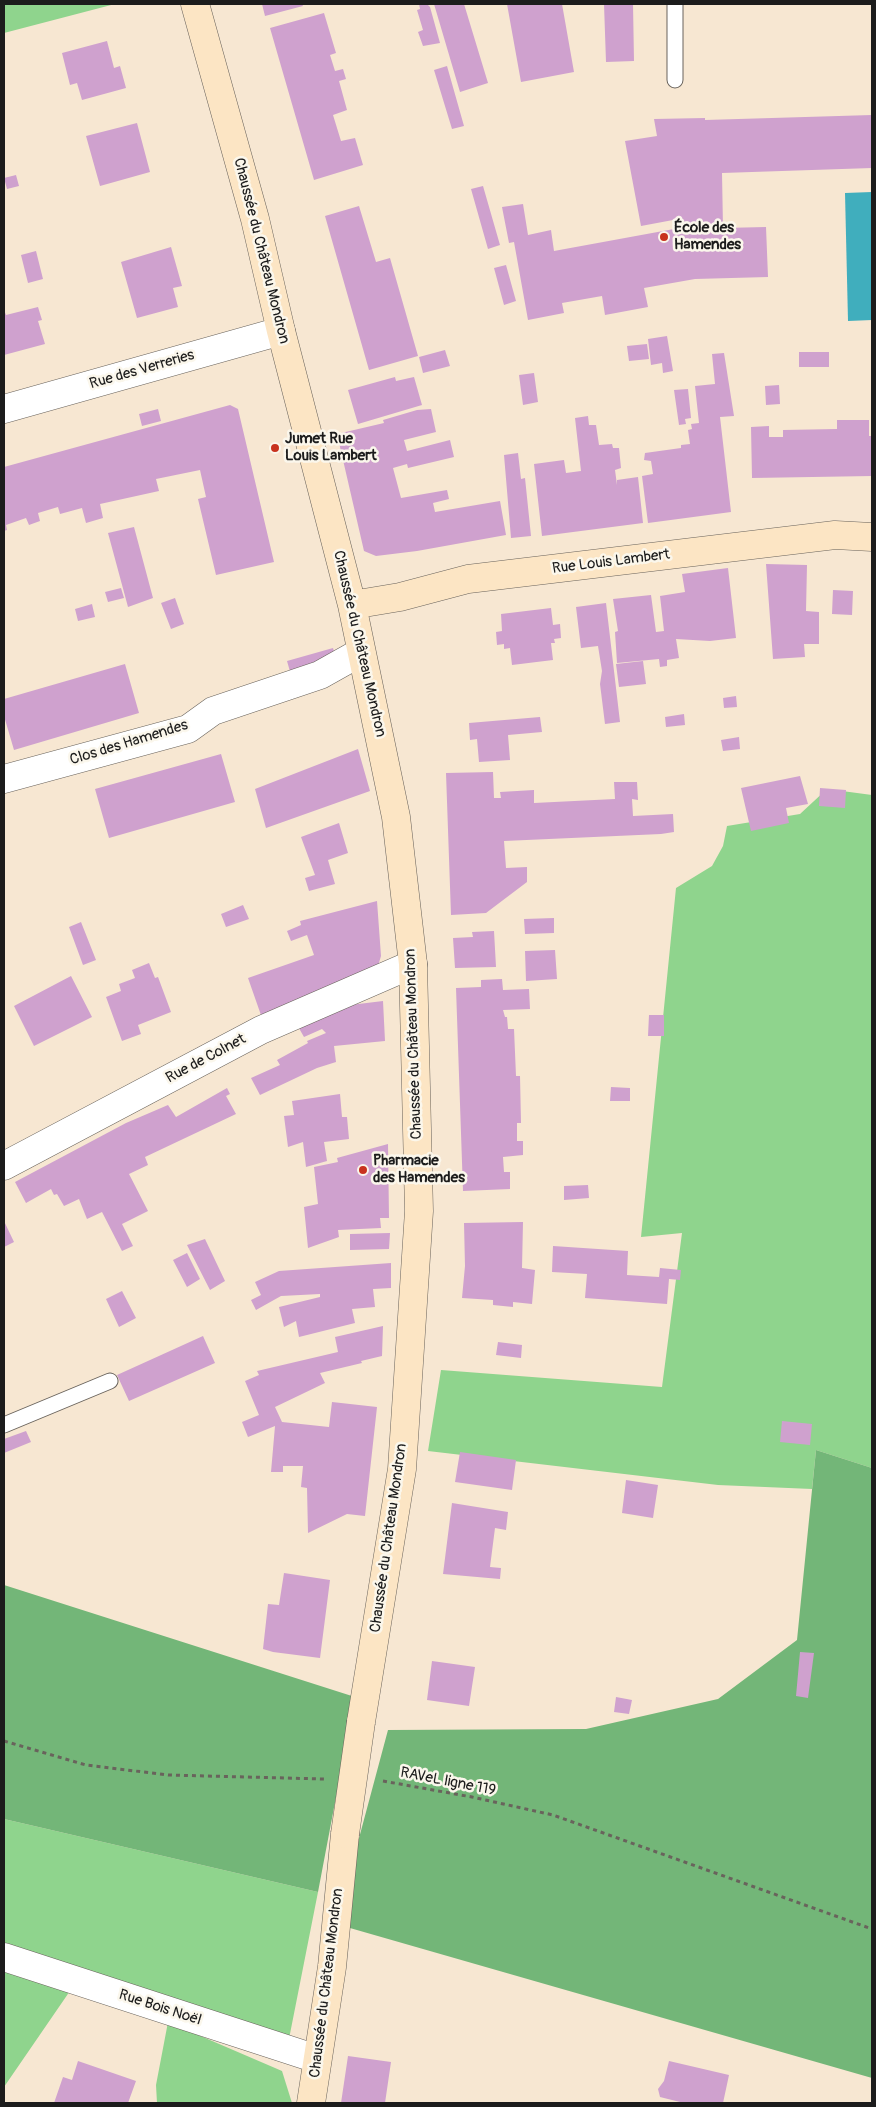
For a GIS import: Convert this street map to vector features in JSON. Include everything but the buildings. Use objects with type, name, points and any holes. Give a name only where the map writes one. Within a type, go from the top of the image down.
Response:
[{"type":"main road","name":"Chaussée du Château Mondron","points":[[195,4],[255,219],[280,332],[352,606],[396,817],[413,964],[419,1212],[402,1469],[361,1722],[345,1834],[332,1967],[311,2103]]},
{"type":"main road","name":"Rue Louis Lambert","points":[[352,606],[400,597],[468,579],[835,535],[872,537]]},
{"type":"street","name":"Rue des Verreries","points":[[4,409],[280,332]]},
{"type":"street","name":"Clos des Hamendes","points":[[4,779],[188,729],[213,710],[320,675],[361,652]]},
{"type":"street","name":"Rue de Colnet","points":[[4,1166],[261,1030],[413,964]]},
{"type":"street","name":"Rue Bois Noël","points":[[4,1957],[317,2059]]},
{"type":"lane","points":[[675,4],[675,80]]},
{"type":"lane","points":[[4,1426],[110,1381]]},
{"type":"path","points":[[4,1741],[86,1764],[168,1775],[330,1779]]},
{"type":"path","name":"RAVeL ligne 119","points":[[377,1781],[472,1797],[553,1815],[872,1929]]},
{"type":"green space","points":[[4,4],[115,4],[4,33]]},
{"type":"green space","points":[[827,789],[872,795],[872,1468],[816,1450],[812,1489],[718,1485],[428,1451],[441,1370],[662,1387],[682,1233],[641,1237],[676,888],[712,866],[723,846],[727,826],[800,814]]},
{"type":"green space","points":[[816,1450],[872,1468],[872,2078],[336,1924],[388,1730],[586,1729],[718,1699],[797,1640]]},
{"type":"green space","points":[[4,1585],[355,1697],[318,1892],[4,1819]]},
{"type":"green space","points":[[4,1819],[318,1892],[287,2049],[4,1946]]},
{"type":"green space","points":[[4,1964],[72,1988],[4,2087]]},
{"type":"green space","points":[[168,2022],[282,2071],[292,2103],[157,2103],[156,2085]]},
{"type":"water","points":[[872,192],[872,320],[848,321],[845,193]]},
{"type":"place","name":"École des Hamendes","points":[[664,237]]},
{"type":"place","name":"Jumet Rue Louis Lambert","points":[[275,448]]},
{"type":"place","name":"Pharmacie des Hamendes","points":[[363,1170]]}]
